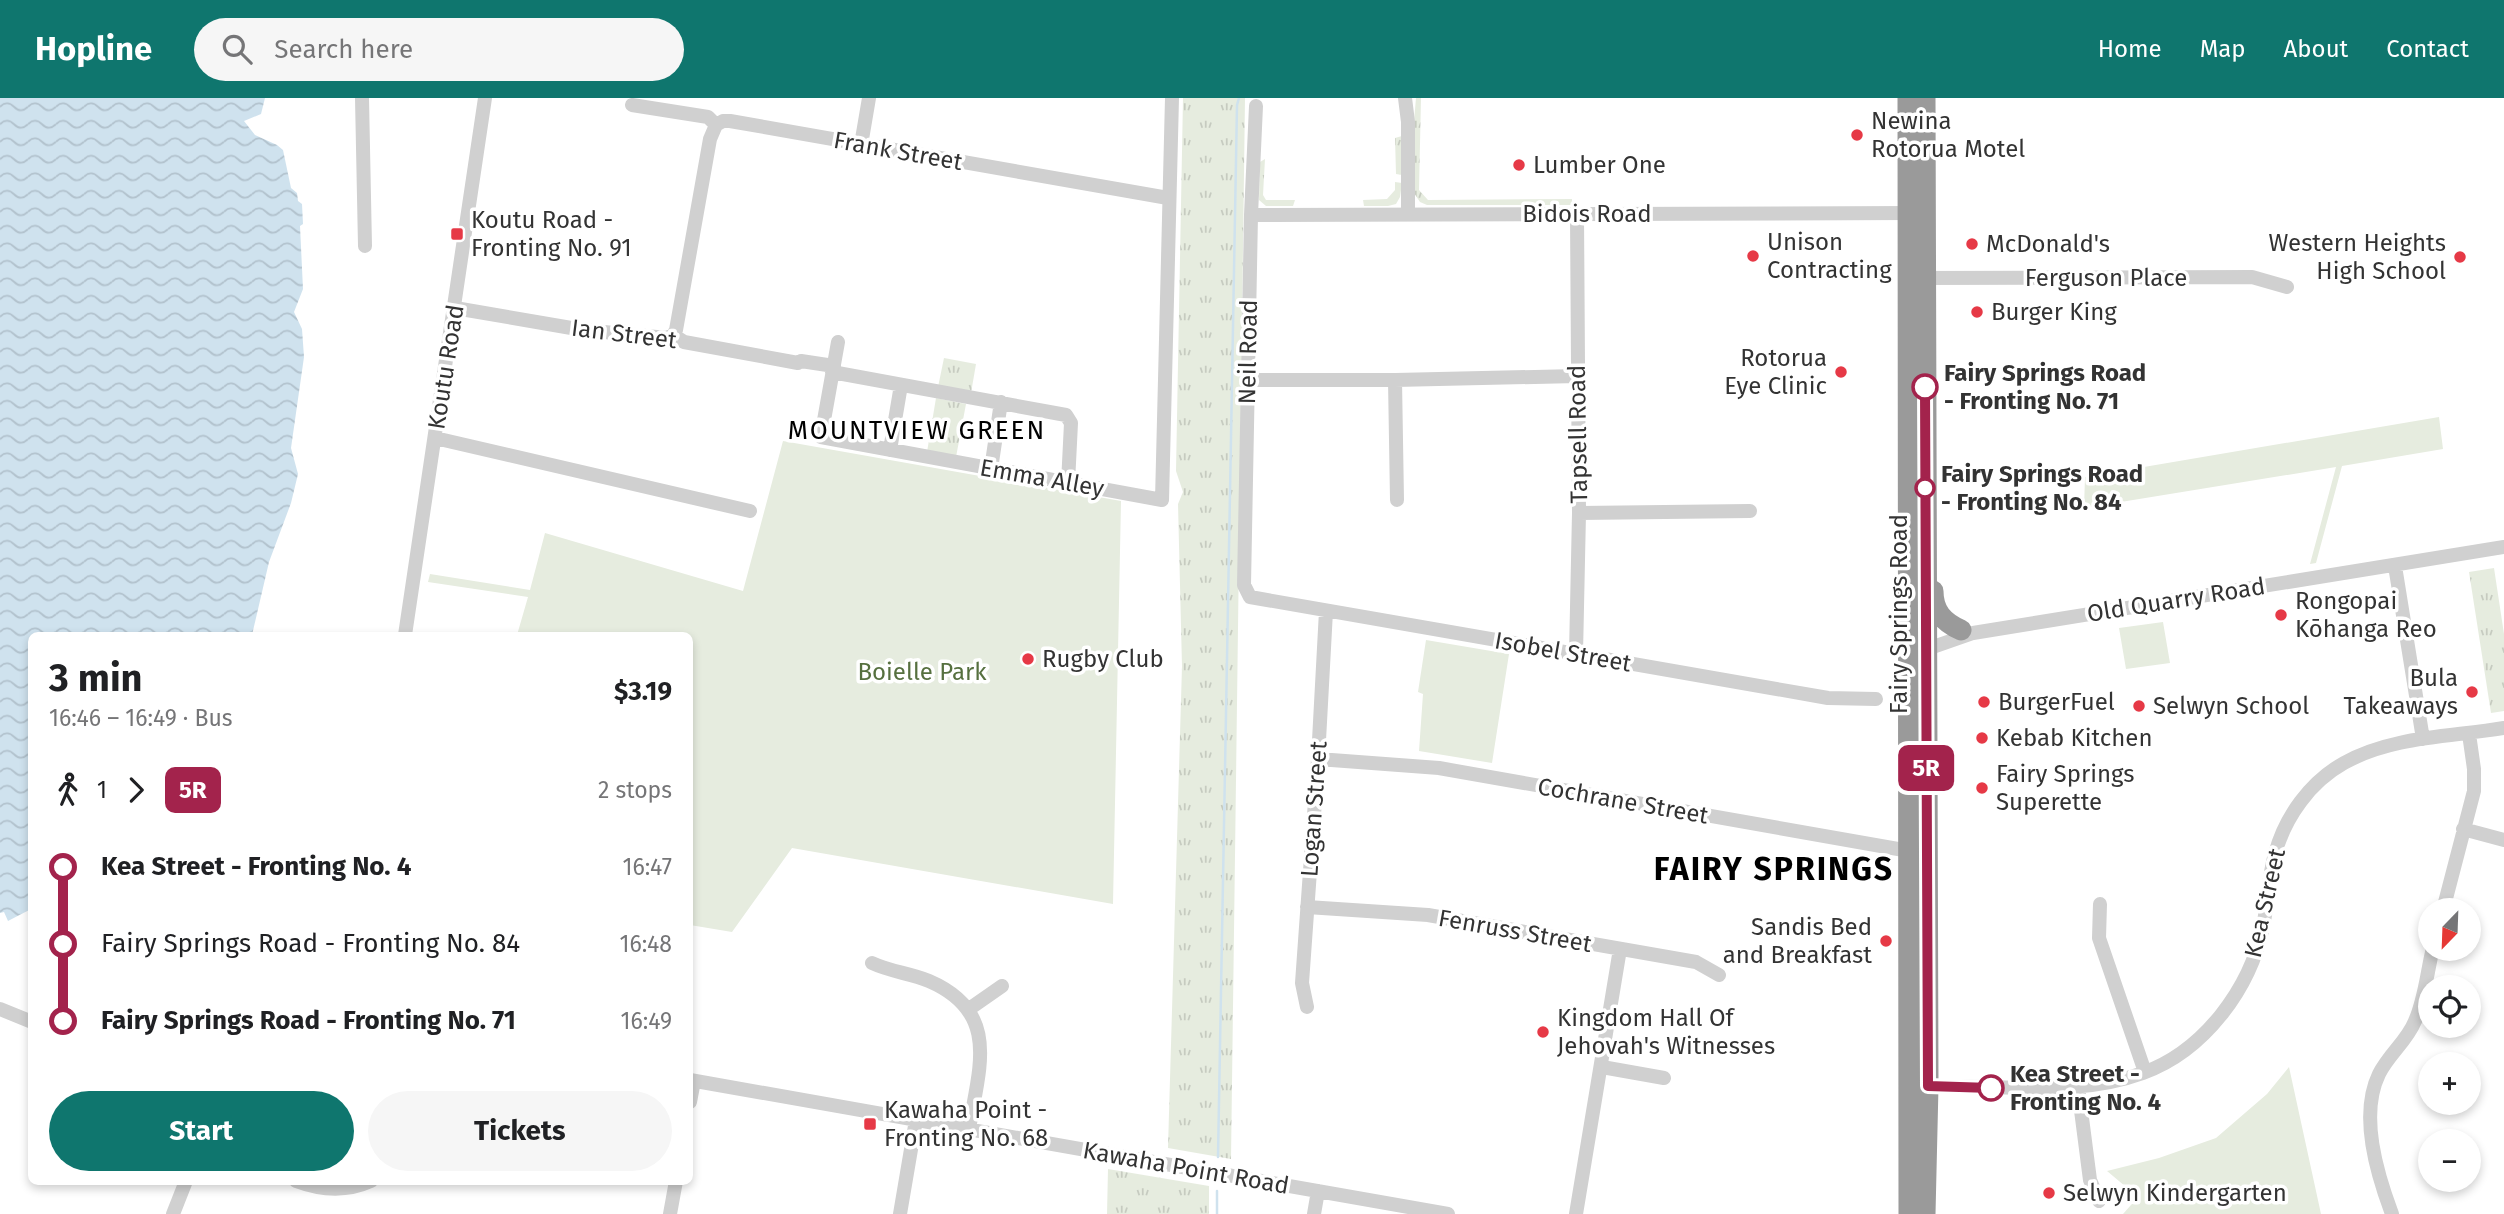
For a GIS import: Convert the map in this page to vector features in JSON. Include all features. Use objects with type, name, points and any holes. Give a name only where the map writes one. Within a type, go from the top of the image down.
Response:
[{"type":"highway","name":"Fairy Springs Road","points":[[1908,98],[1925,424],[1928,646],[1917,852]]},
{"type":"highway","name":"Fairy Springs Road","points":[[1915,214],[1925,98]]},
{"type":"highway","name":"Fairy Springs Road","points":[[1916,278],[1908,483],[1909,714],[1917,852],[1918,1087],[1926,1214]]},
{"type":"highway","points":[[1908,483],[1914,483],[1917,479],[1918,438],[1925,424]]},
{"type":"highway","points":[[1925,513],[1933,541],[1933,601],[1943,620],[1967,632]]},
{"type":"highway","points":[[1908,536],[1915,559],[1916,622],[1928,646],[1916,658],[1915,695],[1909,714]]},
{"type":"highway","name":"Fairy Springs Road","points":[[1909,1214],[1918,1087]]},
{"type":"street","points":[[362,98],[365,246]]},
{"type":"street","name":"Koutu Road","points":[[405,632],[485,98]]},
{"type":"street","points":[[861,145],[869,98]]},
{"type":"street","points":[[1168,198],[1172,98]]},
{"type":"street","points":[[1405,98],[1408,122],[1408,213]]},
{"type":"street","points":[[1408,122],[1412,98]]},
{"type":"street","name":"Frank Street","points":[[632,105],[708,117],[716,125],[730,121],[1168,198]]},
{"type":"street","name":"Neil Road","points":[[1250,597],[1244,586],[1251,215],[1256,106]]},
{"type":"street","points":[[673,335],[709,139],[716,125]]},
{"type":"street","name":"Emma Alley","points":[[833,369],[821,437],[1162,500],[1168,198]]},
{"type":"street","name":"Bidois Road","points":[[1251,215],[1915,214]]},
{"type":"street","name":"Tapsell Road","points":[[1576,654],[1579,513],[1577,215]]},
{"type":"street","name":"Ferguson Place","points":[[1916,278],[2252,277],[2287,288]]},
{"type":"street","name":"Ian Street","points":[[454,308],[583,330],[667,338],[673,335],[684,342],[798,363],[801,360],[901,385],[1066,415],[1070,418],[1068,483]]},
{"type":"street","points":[[833,369],[838,342]]},
{"type":"street","points":[[1248,380],[1577,376]]},
{"type":"street","points":[[1395,380],[1396,500]]},
{"type":"street","points":[[890,450],[901,385]]},
{"type":"street","points":[[991,469],[1001,402]]},
{"type":"street","points":[[435,438],[750,511]]},
{"type":"street","points":[[1579,513],[1750,511]]},
{"type":"street","name":"Old Quarry Road","points":[[1928,646],[1933,635],[1967,632],[2504,547]]},
{"type":"street","points":[[2395,566],[2423,739]]},
{"type":"street","name":"Isobel Street","points":[[1250,597],[1828,698],[1876,699]]},
{"type":"street","name":"Logan Street","points":[[1307,1007],[1302,984],[1326,611]]},
{"type":"street","name":"Kea Street","points":[[1918,1087],[2101,1085],[2145,1072],[2177,1056],[2214,1024],[2240,988],[2250,968],[2263,928],[2275,854],[2288,821],[2316,785],[2343,764],[2381,747],[2504,728]]},
{"type":"street","points":[[2446,898],[2475,781],[2469,734]]},
{"type":"street","name":"Cochrane Street","points":[[1318,760],[1439,768],[1917,852]]},
{"type":"street","points":[[2463,830],[2504,840]]},
{"type":"street","points":[[2100,904],[2099,938],[2145,1072]]},
{"type":"street","name":"Fenruss Street","points":[[1307,907],[1428,915],[1696,962],[1719,975]]},
{"type":"street","points":[[1577,1214],[1620,949]]},
{"type":"street","points":[[2392,1214],[2370,1134],[2373,1090],[2390,1054],[2407,1036],[2415,1022],[2430,961]]},
{"type":"street","points":[[872,963],[889,971],[927,980],[952,994],[969,1009],[981,1042],[969,1129]]},
{"type":"street","points":[[969,1009],[1003,986]]},
{"type":"street","points":[[0,1009],[28,1020]]},
{"type":"street","points":[[1602,1067],[1664,1078]]},
{"type":"street","name":"Kawaha Point Road","points":[[693,1080],[1444,1214]]},
{"type":"street","points":[[2078,1087],[2090,1180],[2099,1201]]},
{"type":"street","points":[[900,1214],[920,1121]]},
{"type":"street","points":[[906,1214],[920,1121]]},
{"type":"street","points":[[173,1214],[185,1185]]},
{"type":"street","points":[[313,1185],[330,1189],[357,1185]]},
{"type":"street","points":[[670,1214],[675,1185]]},
{"type":"street","points":[[1314,1214],[1318,1191]]},
{"type":"green space","points":[[1183,98],[1245,98],[1231,1159],[1168,1148],[1182,666],[1178,504],[1183,492],[1176,471]]},
{"type":"green space","points":[[1416,98],[1421,98],[1419,190],[1428,200],[1572,199],[1572,205],[1427,205],[1420,202],[1414,193]]},
{"type":"green space","points":[[1402,136],[1402,175],[1396,174],[1395,138]]},
{"type":"green space","points":[[1265,159],[1263,195],[1266,200],[1295,200],[1293,206],[1266,206],[1259,200],[1260,162]]},
{"type":"green space","points":[[1395,182],[1402,183],[1396,204],[1364,206],[1363,200],[1387,199],[1395,190]]},
{"type":"green space","points":[[944,358],[976,364],[971,393],[938,387]]},
{"type":"green space","points":[[936,398],[966,404],[956,457],[927,452]]},
{"type":"green space","points":[[2439,417],[2443,449],[2342,466],[2316,563],[2310,564],[2336,467],[2084,508],[2085,477]]},
{"type":"green space","name":"Boielle Park","points":[[783,441],[1121,501],[1113,904],[792,848],[732,932],[693,926],[693,632],[518,632],[528,597],[428,582],[430,574],[530,590],[545,533],[743,591]]},
{"type":"green space","points":[[2494,568],[2504,634],[2504,711],[2491,713],[2469,572]]},
{"type":"green space","points":[[2163,622],[2170,663],[2126,669],[2119,628]]},
{"type":"green space","points":[[1426,640],[1509,654],[1492,763],[1419,751],[1423,694],[1418,692]]},
{"type":"green space","points":[[2289,1067],[2321,1214],[2123,1214],[2138,1197],[2107,1171],[2159,1158],[2216,1138],[2267,1094]]},
{"type":"green space","points":[[1108,1169],[1209,1186],[1209,1214],[1107,1214]]},
{"type":"water","points":[[0,98],[265,98],[261,114],[244,121],[255,135],[283,150],[291,188],[297,193],[298,201],[302,204],[303,224],[300,226],[303,289],[294,312],[302,329],[304,357],[291,448],[298,474],[291,503],[269,562],[253,632],[28,632],[28,911],[8,921],[4,912],[0,913]]},
{"type":"waterway","points":[[1218,1157],[1239,98]]},
{"type":"waterway","points":[[1217,1191],[1217,1214]]},
{"type":"bus line","name":"5R","points":[[1925,387],[1928,1086],[1991,1088]]},
{"type":"place","name":"Newina Rotorua Motel","points":[[1857,135]]},
{"type":"place","name":"Lumber One","points":[[1519,165]]},
{"type":"place","name":"Koutu Road - Fronting No. 91","points":[[457,234]]},
{"type":"place","name":"McDonald's","points":[[1972,244]]},
{"type":"place","name":"Unison Contracting","points":[[1753,256]]},
{"type":"place","name":"Western Heights High School","points":[[2460,257]]},
{"type":"place","name":"Burger King","points":[[1977,312]]},
{"type":"place","name":"Rotorua Eye Clinic","points":[[1841,372]]},
{"type":"place","name":"Fairy Springs Road - Fronting No. 71","points":[[1925,387]]},
{"type":"place","name":"Fairy Springs Road - Fronting No. 84","points":[[1925,488]]},
{"type":"place","name":"Rongopai Kōhanga Reo","points":[[2281,615]]},
{"type":"place","name":"Rugby Club","points":[[1028,659]]},
{"type":"place","name":"Bula Takeaways","points":[[2472,692]]},
{"type":"place","name":"BurgerFuel","points":[[1984,702]]},
{"type":"place","name":"Selwyn School","points":[[2139,706]]},
{"type":"place","name":"Kebab Kitchen","points":[[1982,738]]},
{"type":"place","name":"Fairy Springs Superette","points":[[1982,788]]},
{"type":"place","name":"Sandis Bed and Breakfast","points":[[1886,941]]},
{"type":"place","name":"Kingdom Hall Of Jehovah's Witnesses","points":[[1543,1032]]},
{"type":"place","name":"Kea Street - Fronting No. 4","points":[[1991,1088]]},
{"type":"place","name":"Kawaha Point - Fronting No. 68","points":[[870,1124]]},
{"type":"place","name":"Selwyn Kindergarten","points":[[2049,1193]]},
{"type":"district","name":"MOUNTVIEW GREEN","points":[[917,430]]},
{"type":"district","name":"FAIRY SPRINGS","points":[[1774,869]]}]
